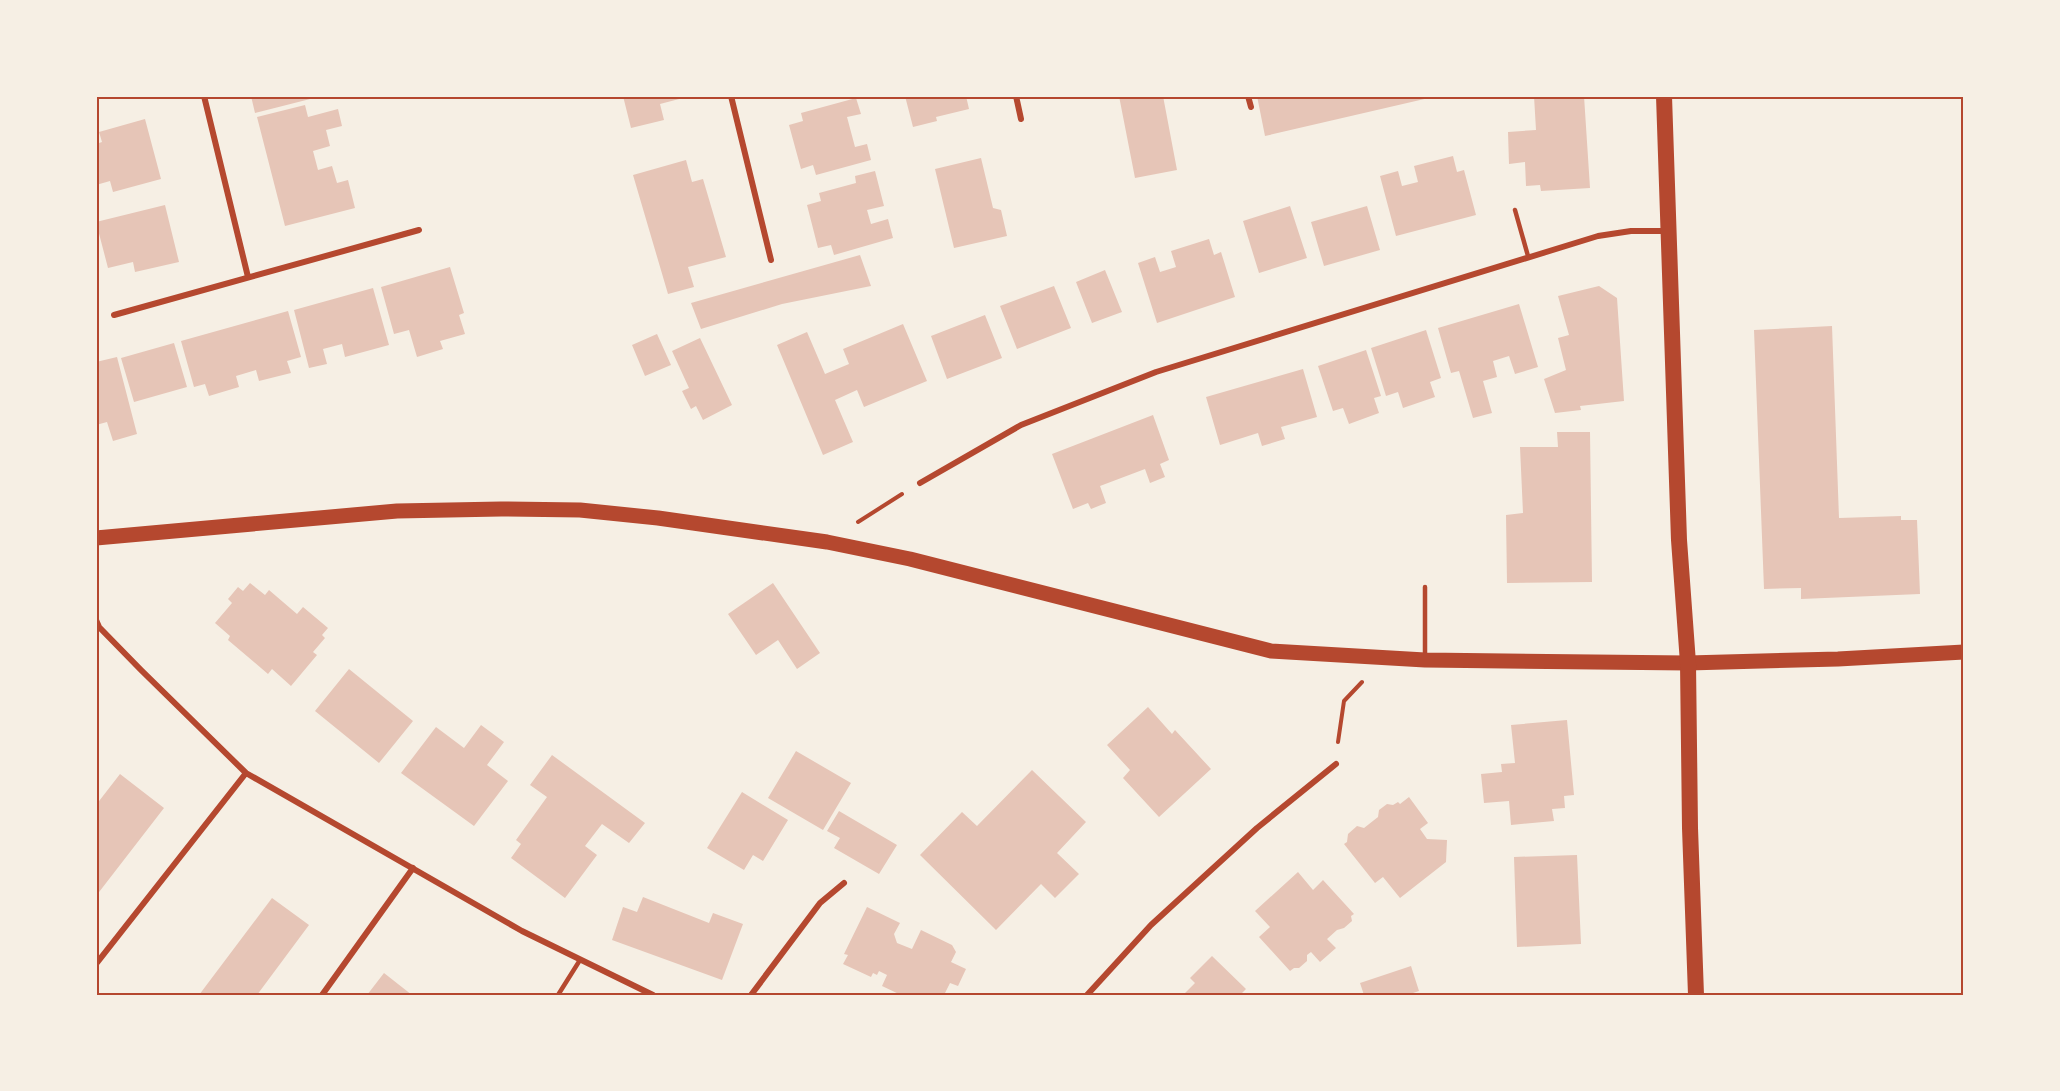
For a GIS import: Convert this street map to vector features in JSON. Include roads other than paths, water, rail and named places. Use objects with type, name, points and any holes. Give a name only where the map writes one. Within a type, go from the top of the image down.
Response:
[{"type":"highway","points":[[1664,96],[1678,540],[1688,663],[1690,828],[1696,995]]},
{"type":"main road","points":[[96,538],[397,511],[580,510],[658,518],[826,542],[910,559],[1271,651],[1425,660],[1688,663],[1838,659],[1964,652]]},
{"type":"street","points":[[204,96],[248,277]]},
{"type":"street","points":[[731,96],[771,260]]},
{"type":"street","points":[[1016,96],[1021,119]]},
{"type":"street","points":[[1248,96],[1251,107]]},
{"type":"street","points":[[114,315],[419,230]]},
{"type":"street","points":[[920,483],[1022,425],[1156,372],[1528,256],[1615,232],[1668,231]]},
{"type":"street","points":[[96,620],[99,627],[141,670],[246,773],[522,931],[653,995]]},
{"type":"street","points":[[1087,995],[1151,925],[1257,828],[1336,764]]},
{"type":"street","points":[[96,964],[246,773]]},
{"type":"street","points":[[322,995],[412,868]]},
{"type":"street","points":[[751,995],[803,923],[820,903],[844,883]]},
{"type":"lane","points":[[1515,210],[1528,256]]},
{"type":"lane","points":[[1425,587],[1425,660]]},
{"type":"lane","points":[[558,995],[580,960]]}]
